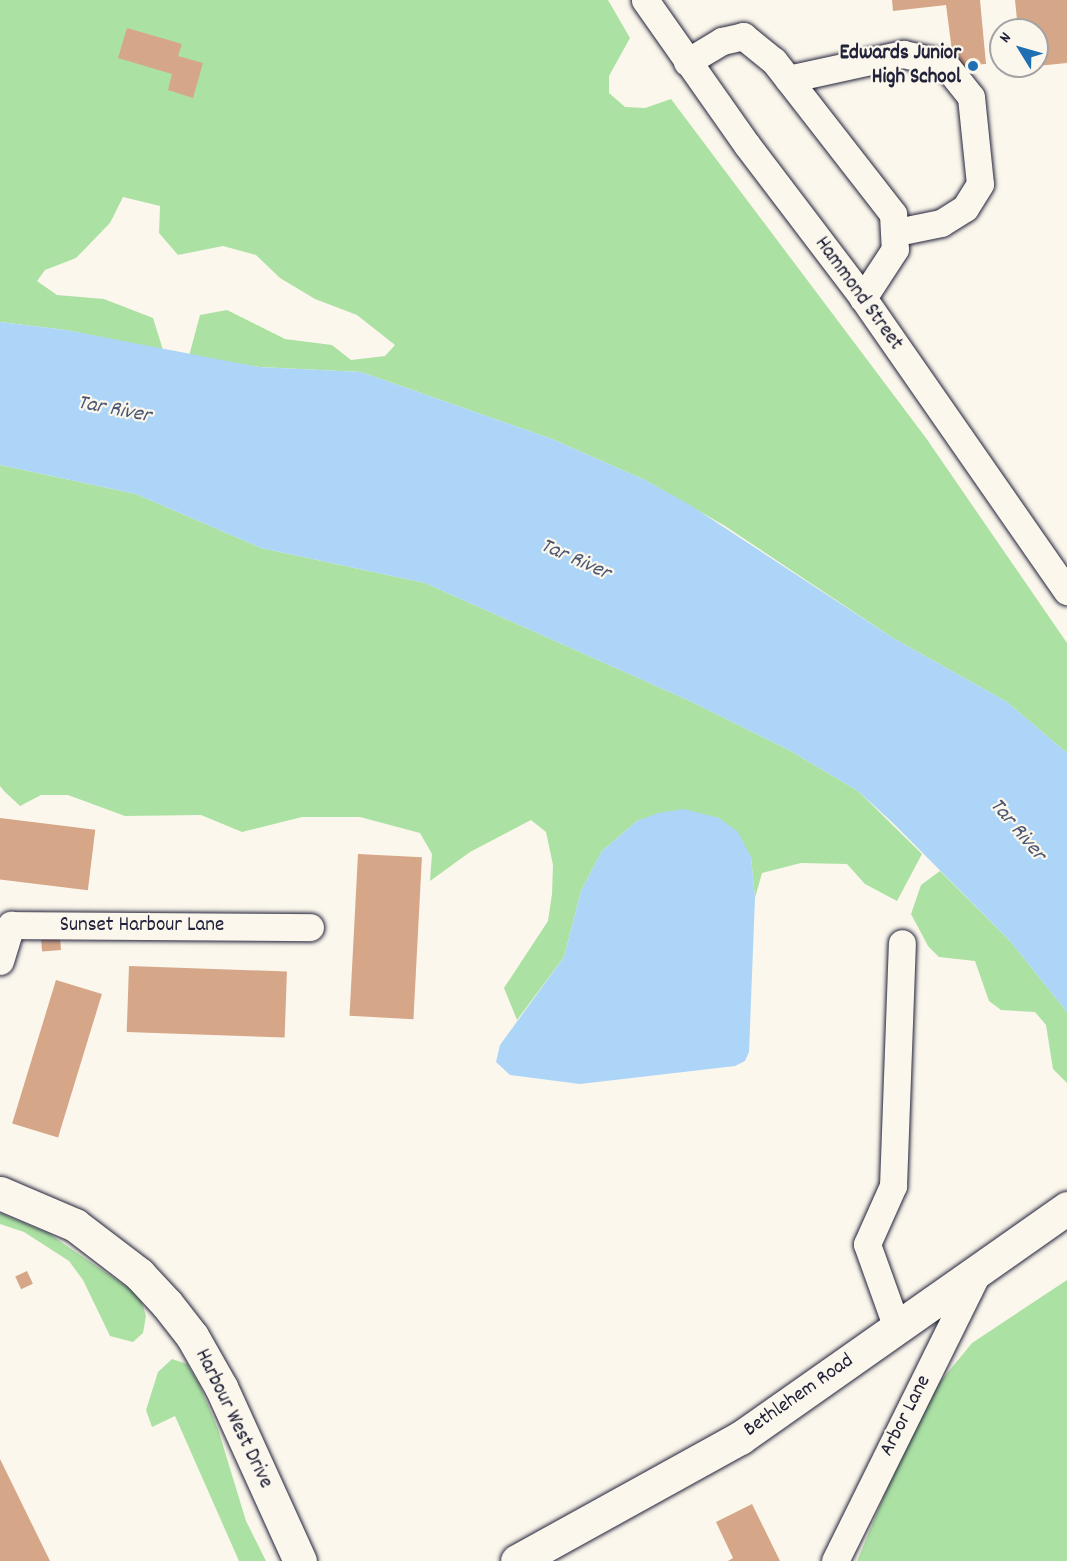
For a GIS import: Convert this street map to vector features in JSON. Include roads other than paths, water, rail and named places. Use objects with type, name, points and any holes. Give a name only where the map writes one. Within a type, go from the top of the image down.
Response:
[{"type":"main road","name":"Harbour West Drive","points":[[0,1193],[75,1225],[140,1274],[167,1304],[192,1336],[221,1387],[300,1561]]},
{"type":"main road","name":"Bethlehem Road","points":[[516,1561],[740,1438],[1067,1208]]},
{"type":"street","name":"Hammond Street","points":[[645,0],[687,62],[863,298],[1067,591]]},
{"type":"street","points":[[687,62],[722,41],[742,36],[774,61],[893,214],[897,232],[895,249],[863,298]]},
{"type":"street","points":[[788,79],[903,54],[944,63],[972,97],[980,184],[965,208],[941,223],[897,232]]},
{"type":"street","name":"Sunset Harbour Lane","points":[[0,961],[11,925],[310,927]]},
{"type":"street","points":[[897,1328],[867,1244],[893,1186],[902,943]]},
{"type":"street","name":"Arbor Lane","points":[[836,1561],[978,1272]]},
{"type":"water","name":"Tar River","points":[[0,322],[66,330],[259,367],[361,372],[552,439],[645,480],[690,505],[893,638],[1007,702],[1067,753],[1067,1012],[1010,941],[894,824],[858,791],[789,750],[692,702],[425,583],[261,548],[136,494],[0,465]]},
{"type":"water","points":[[684,809],[719,818],[738,832],[751,857],[755,898],[749,1052],[745,1061],[735,1066],[580,1084],[510,1075],[496,1062],[500,1045],[564,957],[581,891],[602,851],[637,821],[658,813]]},
{"type":"place","name":"Edwards Junior High School","points":[[973,66]]}]
